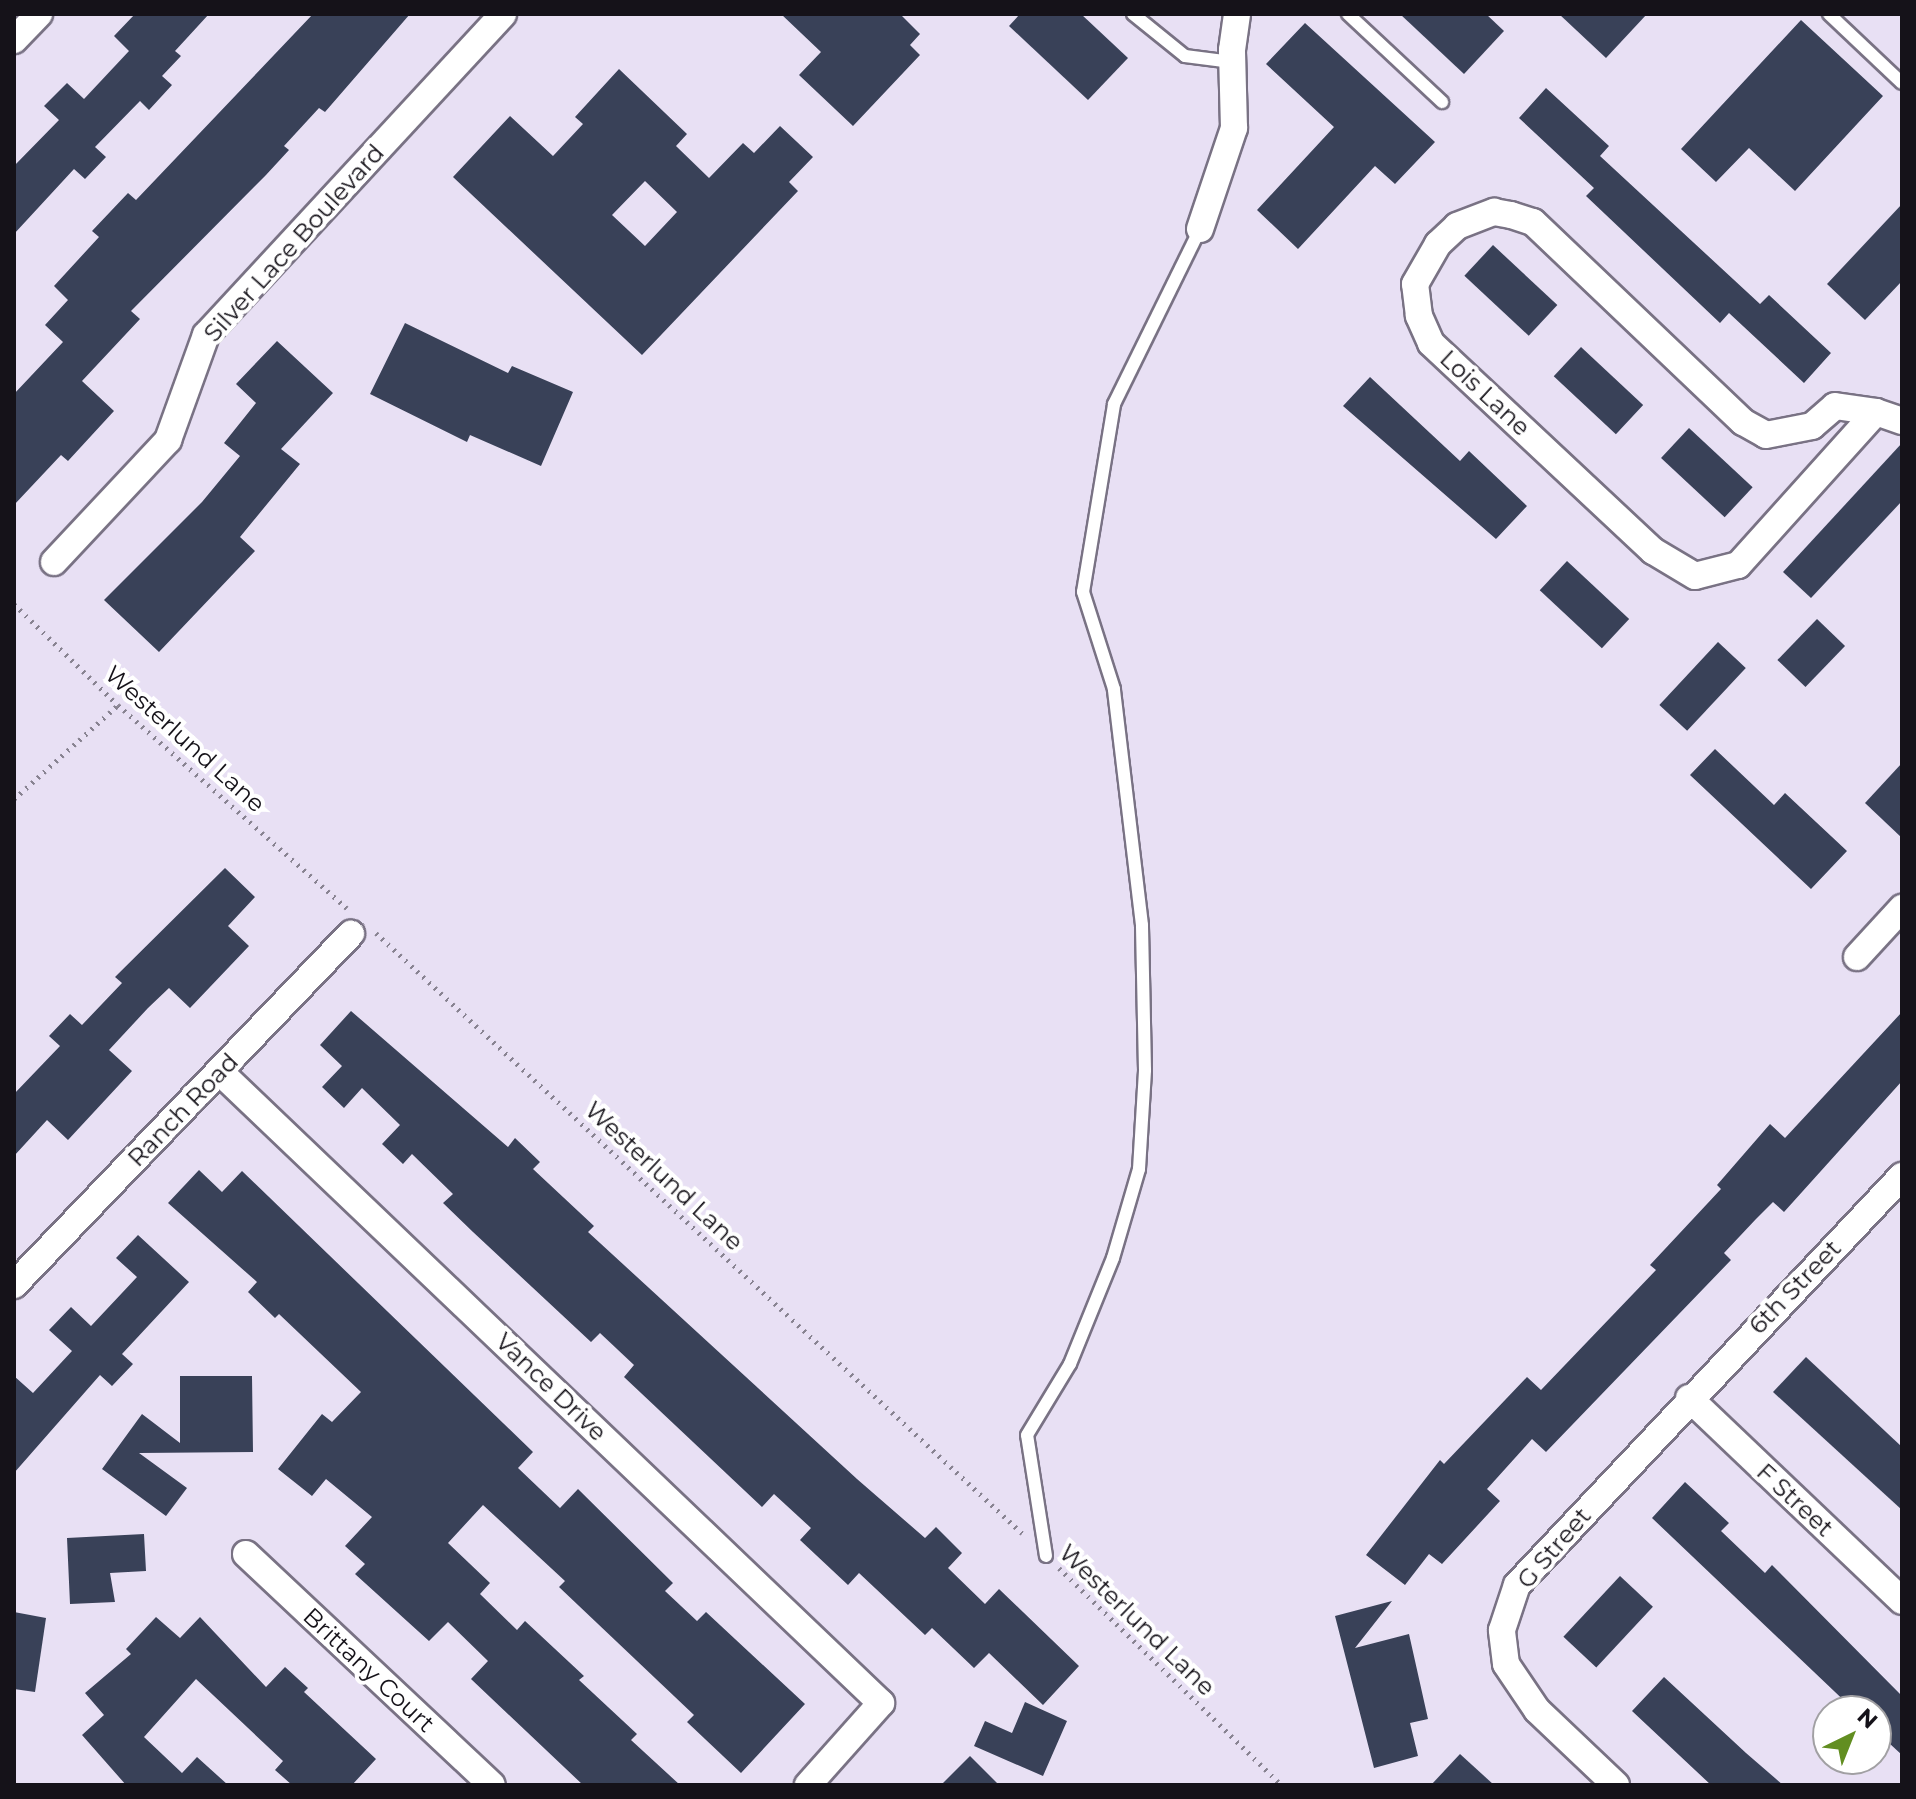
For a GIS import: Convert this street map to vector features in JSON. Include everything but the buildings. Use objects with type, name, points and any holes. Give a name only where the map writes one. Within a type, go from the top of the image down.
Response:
[{"type":"street","points":[[14,40],[39,14]]},
{"type":"street","name":"Silver Lace Boulevard","points":[[54,562],[168,440],[206,335],[503,14]]},
{"type":"street","points":[[1200,229],[1234,128],[1232,62],[1237,14]]},
{"type":"street","name":"Lois Lane","points":[[1876,412],[1738,565],[1695,576],[1653,551],[1431,343],[1419,316],[1415,284],[1438,244],[1457,226],[1494,212],[1511,215],[1533,222],[1743,422],[1766,435],[1812,426],[1835,406],[1876,412],[1902,421]]},
{"type":"street","points":[[1857,957],[1902,908]]},
{"type":"street","name":"Ranch Road","points":[[14,1285],[360,927]]},
{"type":"street","name":"Vance Drive","points":[[220,1072],[881,1703],[808,1785]]},
{"type":"street","name":"6th Street","points":[[1689,1398],[1902,1176]]},
{"type":"street","name":"F Street","points":[[1689,1398],[1902,1601]]},
{"type":"street","name":"G Street","points":[[1616,1785],[1537,1710],[1506,1664],[1502,1630],[1517,1585],[1689,1398]]},
{"type":"street","name":"Brittany Court","points":[[246,1554],[492,1785]]},
{"type":"lane","points":[[1133,14],[1185,56],[1232,62]]},
{"type":"lane","points":[[1348,14],[1442,102]]},
{"type":"lane","points":[[1829,14],[1902,83]]},
{"type":"lane","points":[[1046,1556],[1027,1435],[1070,1364],[1113,1258],[1139,1169],[1145,1070],[1142,925],[1114,689],[1083,592],[1114,404],[1200,229]]},
{"type":"path","name":"Westerlund Lane","points":[[14,604],[118,705],[1046,1556],[1281,1785]]},
{"type":"path","points":[[14,799],[118,705]]}]
